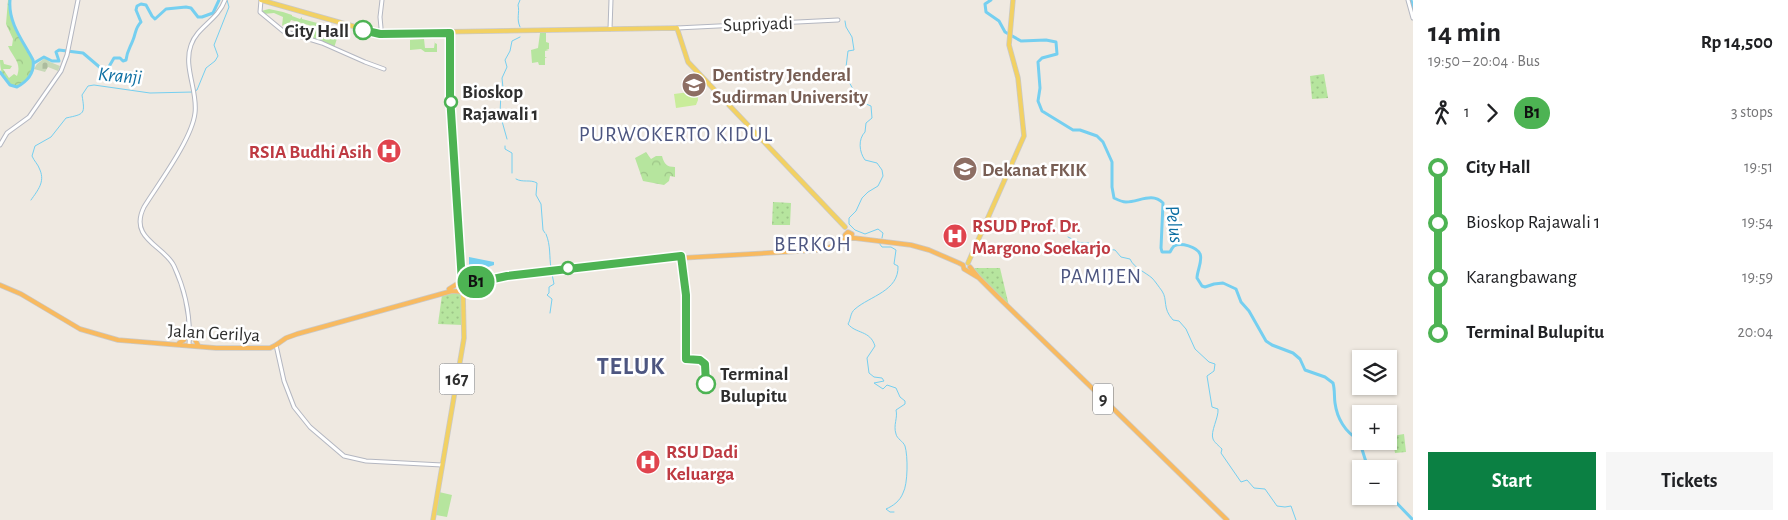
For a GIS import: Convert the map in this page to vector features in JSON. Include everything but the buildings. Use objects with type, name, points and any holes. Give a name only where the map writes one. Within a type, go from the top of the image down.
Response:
[{"type":"highway","points":[[738,254],[825,249],[848,236],[925,248],[966,266]]},
{"type":"highway","name":"Jalan Gerilya","points":[[122,339],[196,346],[270,346],[287,336],[430,296],[451,289],[460,282],[470,284],[530,274],[684,256],[738,254]]},
{"type":"highway","name":"Jalan Gerilya","points":[[660,259],[738,254]]},
{"type":"highway","name":"9","points":[[966,266],[1227,520]]},
{"type":"highway","name":"Jalan Gerilya","points":[[430,296],[452,291],[463,291],[472,285],[494,279]]},
{"type":"highway","points":[[457,285],[463,291],[467,287],[465,282]]},
{"type":"highway","name":"Jalan Gerilya","points":[[0,285],[29,298],[84,330],[122,339],[248,349],[271,348],[284,339],[296,334]]},
{"type":"highway","points":[[179,344],[190,331]]},
{"type":"highway","points":[[190,331],[196,346]]},
{"type":"main road","points":[[0,144],[8,133],[29,116],[61,71],[67,55],[78,0]]},
{"type":"main road","points":[[189,344],[190,314],[174,265],[150,243],[144,234],[141,221],[144,207],[189,134],[195,114],[189,55],[191,44],[220,11],[225,0]]},
{"type":"main road","points":[[385,68],[365,62],[322,43],[283,31],[260,12],[261,0],[380,31],[677,28],[686,60],[845,227],[848,236]]},
{"type":"main road","points":[[380,31],[382,0]]},
{"type":"main road","points":[[610,29],[611,0]]},
{"type":"main road","points":[[966,266],[1024,136],[1018,78],[1009,41],[1012,0]]},
{"type":"main road","points":[[1408,0],[1413,18]]},
{"type":"main road","name":"Supriyadi","points":[[677,28],[838,20]]},
{"type":"main road","name":"167","points":[[433,520],[464,338],[463,291]]},
{"type":"main road","points":[[276,345],[284,381],[294,407],[310,427],[344,456],[366,461],[442,465]]},
{"type":"green space","points":[[8,0],[10,0],[11,16],[14,24],[33,60],[32,73],[17,87],[6,80],[0,64],[0,60],[3,60],[4,64],[12,66],[10,69],[3,69],[9,78],[14,74],[17,76],[18,64],[8,46],[12,46],[13,39],[6,24]]},
{"type":"green space","points":[[269,9],[300,19],[302,17],[302,19],[321,24],[320,27],[340,29],[334,48],[310,39],[312,26],[291,20],[289,24],[282,26],[283,17],[274,13],[263,14],[261,11]]},
{"type":"green space","points":[[546,32],[546,42],[549,43],[549,49],[546,49],[549,50],[545,51],[545,57],[547,57],[545,58],[545,65],[539,65],[538,62],[532,63],[531,50],[538,48],[540,33]]},
{"type":"green space","points":[[424,39],[425,48],[434,48],[435,41],[437,52],[425,52],[421,49],[410,50],[410,40]]},
{"type":"green space","points":[[45,58],[60,66],[58,71],[48,67],[45,72],[34,69]]},
{"type":"green space","points":[[1324,74],[1328,98],[1312,99],[1310,76]]},
{"type":"green space","points":[[697,91],[698,100],[696,105],[676,108],[674,94]]},
{"type":"green space","points":[[646,152],[651,159],[656,156],[662,156],[666,164],[675,167],[675,177],[670,176],[669,181],[664,185],[643,181],[635,158]]},
{"type":"green space","points":[[773,202],[791,203],[790,225],[772,225]]},
{"type":"green space","points":[[975,268],[1000,268],[1009,306],[975,272]]},
{"type":"green space","points":[[456,291],[462,296],[463,325],[438,324],[442,295]]},
{"type":"green space","points":[[1404,434],[1406,452],[1395,453],[1394,450],[1397,450],[1397,435]]},
{"type":"green space","points":[[439,492],[452,495],[447,517],[436,515]]},
{"type":"water","points":[[469,257],[494,262],[494,265],[488,267],[490,278],[479,279],[469,283]]},
{"type":"waterway","points":[[0,72],[10,85],[17,87],[27,79],[33,69],[33,60],[11,16],[10,0]]},
{"type":"waterway","name":"Kranji","points":[[34,63],[44,57],[52,61],[59,61],[56,52],[59,50],[83,53],[103,70],[107,70],[114,58],[126,60],[137,28],[141,22],[136,10],[137,6],[141,4],[146,5],[155,19],[166,9],[186,7],[191,8],[198,17],[202,17],[213,13],[219,0]]},
{"type":"waterway","name":"Kranji","points":[[31,200],[40,186],[42,178],[32,156],[35,146],[51,137],[66,118],[82,112],[82,95],[88,86],[94,85],[150,93],[193,92],[197,90],[206,68],[218,56],[214,45],[229,7],[227,0]]},
{"type":"waterway","points":[[520,0],[518,5],[518,21],[520,27]]},
{"type":"waterway","name":"Pelus","points":[[991,0],[985,4],[986,12],[999,21],[1005,32],[1021,41],[1046,40],[1056,42],[1057,54],[1042,58],[1038,62],[1040,88],[1038,101],[1042,111],[1073,130],[1080,130],[1097,136],[1103,142],[1112,162],[1114,198],[1126,202],[1154,198],[1163,203],[1162,252],[1170,252],[1177,245],[1196,249],[1201,256],[1197,278],[1202,286],[1223,283],[1236,289],[1241,302],[1249,311],[1266,341],[1293,353],[1300,359],[1305,370],[1325,377],[1333,383],[1336,409],[1340,419],[1349,433],[1358,439],[1366,460]]},
{"type":"waterway","points":[[1411,0],[1413,8]]},
{"type":"waterway","points":[[845,21],[852,37],[854,50],[848,51],[846,67],[848,73]]},
{"type":"waterway","points":[[507,139],[500,114],[501,92],[503,88],[502,78],[507,67],[505,60],[510,51],[512,41],[520,37]]},
{"type":"waterway","points":[[848,80],[854,91],[859,94]]},
{"type":"waterway","points":[[863,99],[866,104],[871,106],[872,118],[866,123],[865,132],[861,138],[861,153],[865,160],[877,163],[882,170],[883,176],[878,186],[862,198],[856,211],[849,218],[849,224],[855,230],[865,234],[878,229],[883,233],[882,238]]},
{"type":"waterway","points":[[505,146],[505,149],[512,153],[512,173]]},
{"type":"waterway","points":[[516,179],[537,183],[536,195],[541,204],[543,230],[545,233]]},
{"type":"waterway","points":[[546,234],[551,268]]},
{"type":"waterway","points":[[1068,237],[1080,243],[1089,243],[1089,249],[1094,247],[1098,250],[1115,250],[1121,257],[1130,259],[1154,281],[1164,294],[1166,308],[1170,316],[1173,320],[1179,321],[1186,329],[1195,349],[1209,362],[1215,364],[1214,371],[1207,376],[1212,407],[1218,409],[1212,436],[1222,449],[1221,453],[1241,482],[1247,480],[1254,488],[1265,489],[1277,506],[1291,506],[1296,520]]},
{"type":"waterway","points":[[879,243],[882,247],[891,247],[896,250],[894,264],[898,266],[897,274],[889,287],[853,311],[848,324],[870,337],[873,341],[875,346],[867,358],[869,373],[874,377],[882,378],[884,381],[874,383],[883,389],[887,385],[896,388],[900,397],[905,401],[905,404],[896,410],[895,431],[905,446],[907,477],[905,489],[900,498],[894,505],[886,509],[894,512]]},
{"type":"waterway","points":[[550,313],[552,299],[547,295],[549,287],[554,284],[552,274]]},
{"type":"waterway","name":"Pelus","points":[[1397,503],[1413,520]]},
{"type":"bus line","name":"B1","points":[[363,30],[380,34],[450,33],[450,96],[462,282],[470,284],[507,276],[681,256],[686,295],[686,359],[700,360],[705,364],[706,384]]},
{"type":"place","name":"City Hall","points":[[363,30]]},
{"type":"place","name":"Dentistry Jenderal Sudirman University","points":[[694,85]]},
{"type":"place","name":"Bioskop Rajawali 1","points":[[451,102]]},
{"type":"place","name":"RSIA Budhi Asih","points":[[389,151]]},
{"type":"place","name":"Dekanat FKIK","points":[[965,169]]},
{"type":"place","name":"RSUD Prof. Dr. Margono Soekarjo","points":[[955,236]]},
{"type":"place","name":"Terminal Bulupitu","points":[[706,384]]},
{"type":"place","name":"RSU Dadi Keluarga","points":[[648,462]]},
{"type":"district","name":"PURWOKERTO KIDUL","points":[[676,134]]},
{"type":"district","name":"BERKOH","points":[[813,244]]},
{"type":"district","name":"PAMIJEN","points":[[1101,276]]},
{"type":"district","name":"TELUK","points":[[631,366]]}]
